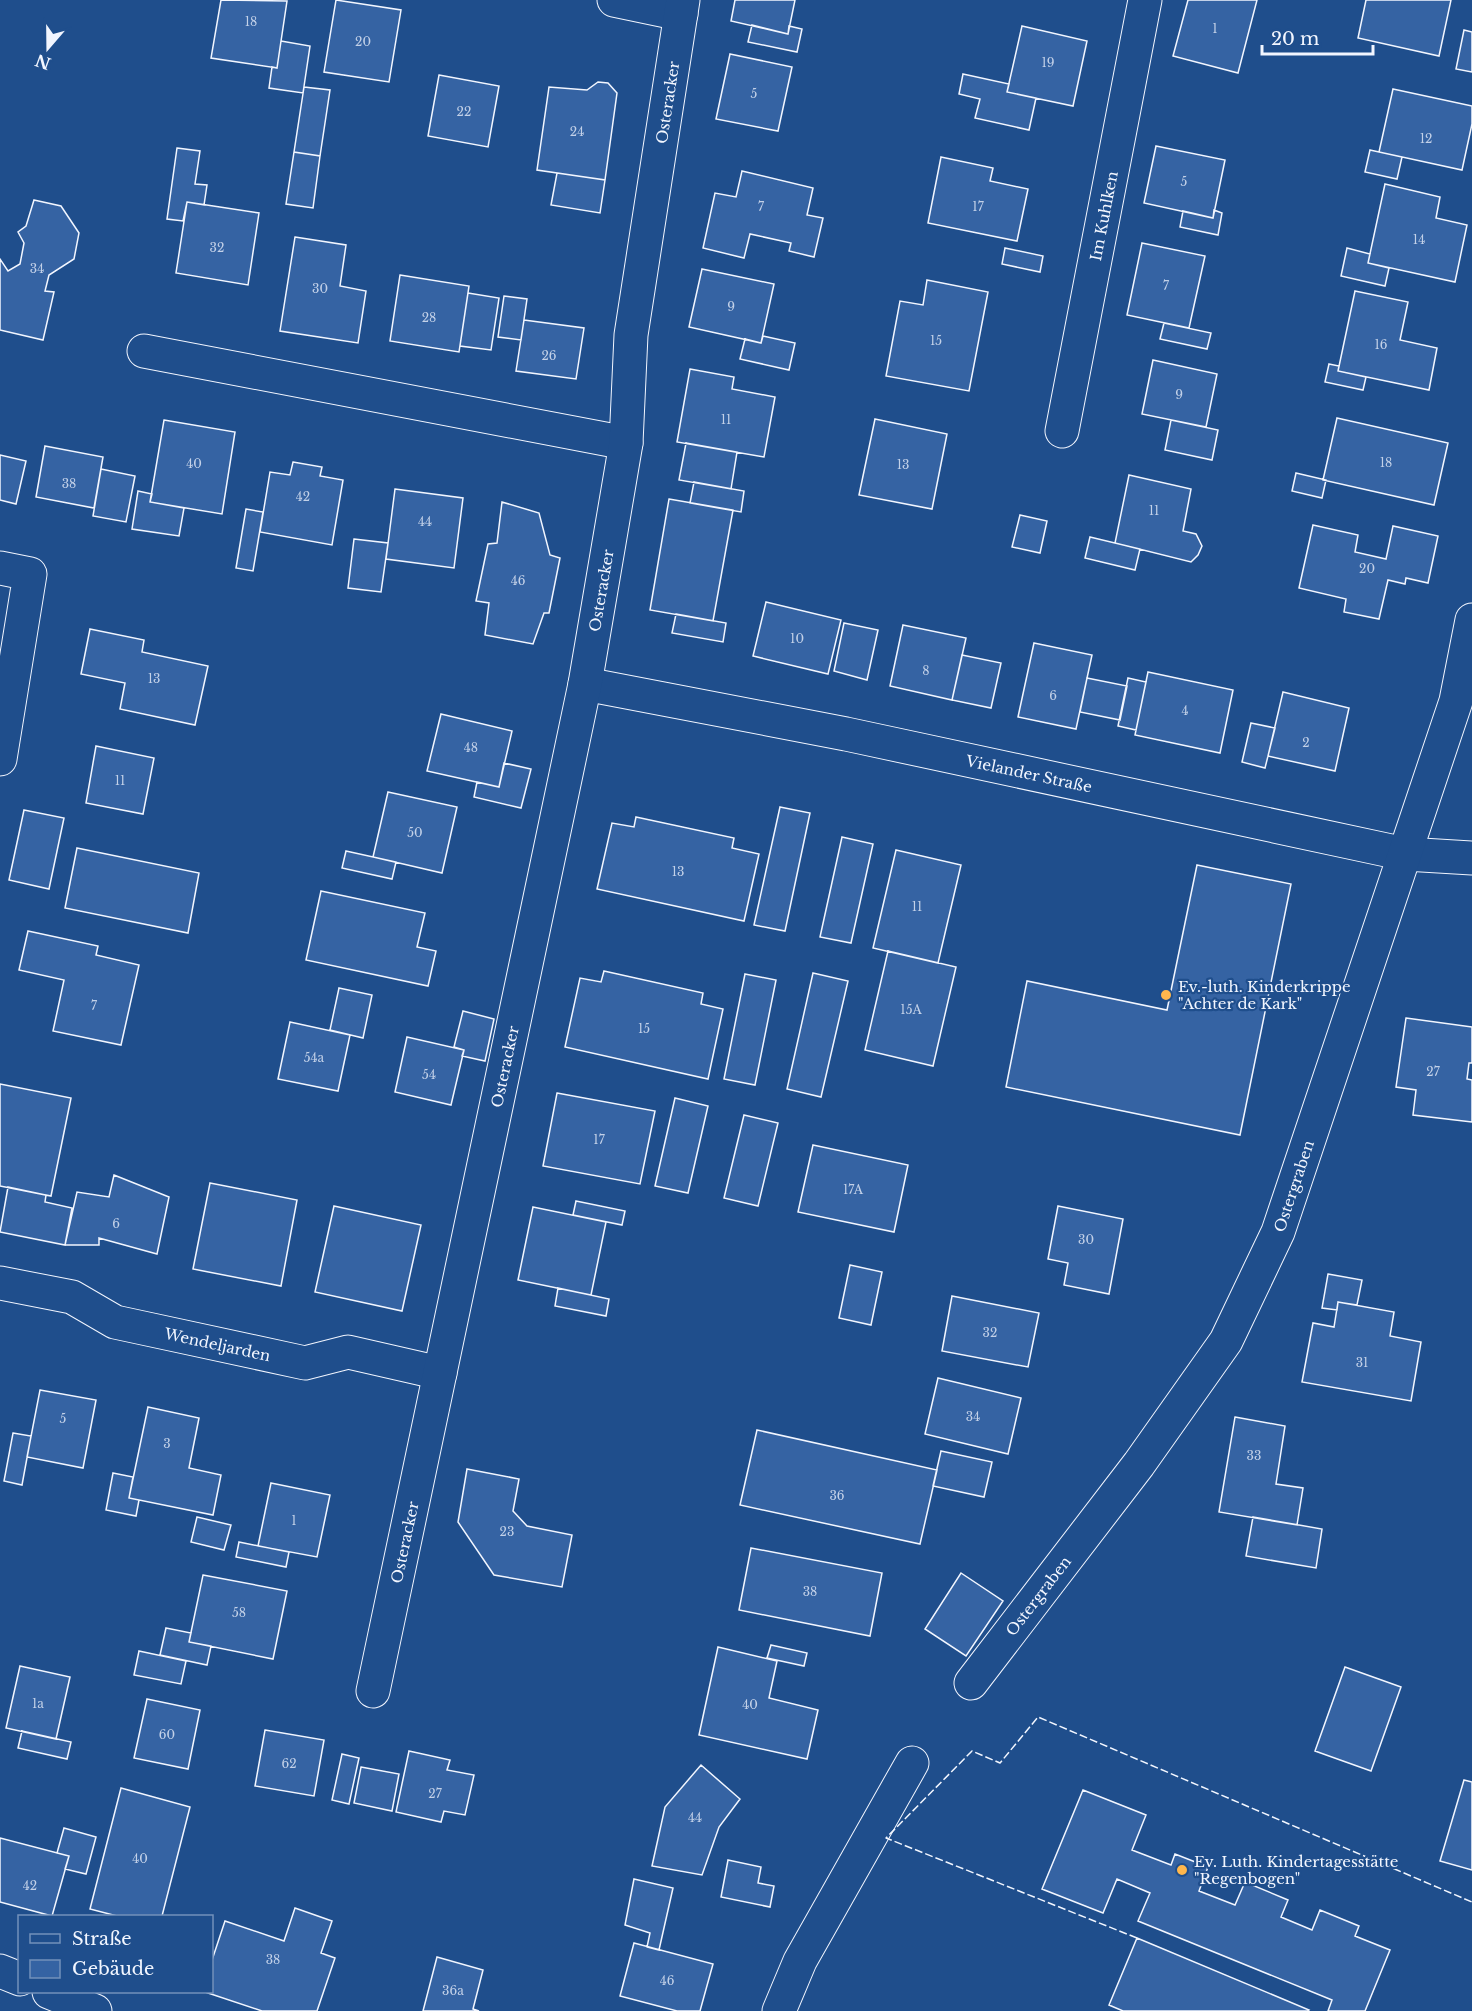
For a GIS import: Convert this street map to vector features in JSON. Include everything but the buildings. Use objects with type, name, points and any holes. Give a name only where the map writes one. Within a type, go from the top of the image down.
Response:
[{"type":"street","name":"Osteracker","points":[[373,1691],[585,684],[626,443],[631,335],[682,7],[614,0]]},
{"type":"street","name":"Im Kuhlken","points":[[1062,431],[1145,0]]},
{"type":"street","points":[[144,351],[626,443]]},
{"type":"street","points":[[0,568],[30,574],[0,759]]},
{"type":"street","name":"Ostergraben","points":[[971,1683],[1139,1464],[1226,1341],[1278,1232],[1456,701],[1472,620]]},
{"type":"street","name":"Vielander Straße","points":[[585,684],[857,736],[1405,854],[1472,858]]},
{"type":"street","name":"Wendeljarden","points":[[0,1283],[72,1297],[115,1322],[305,1363],[348,1352],[440,1373]]},
{"type":"street","points":[[779,2011],[800,1961],[912,1763]]},
{"type":"street","points":[[0,1971],[18,1978]]},
{"type":"street","points":[[51,1993],[87,2010]]},
{"type":"fence","points":[[1137,1938],[886,1838],[972,1751],[1000,1763],[1038,1717],[1472,1902]]},
{"type":"place","name":"Ev.-luth. Kinderkrippe \"Achter de Kark\"","points":[[1166,995]]},
{"type":"place","name":"Ev. Luth. Kindertagesstätte \"Regenbogen\"","points":[[1182,1870]]}]
